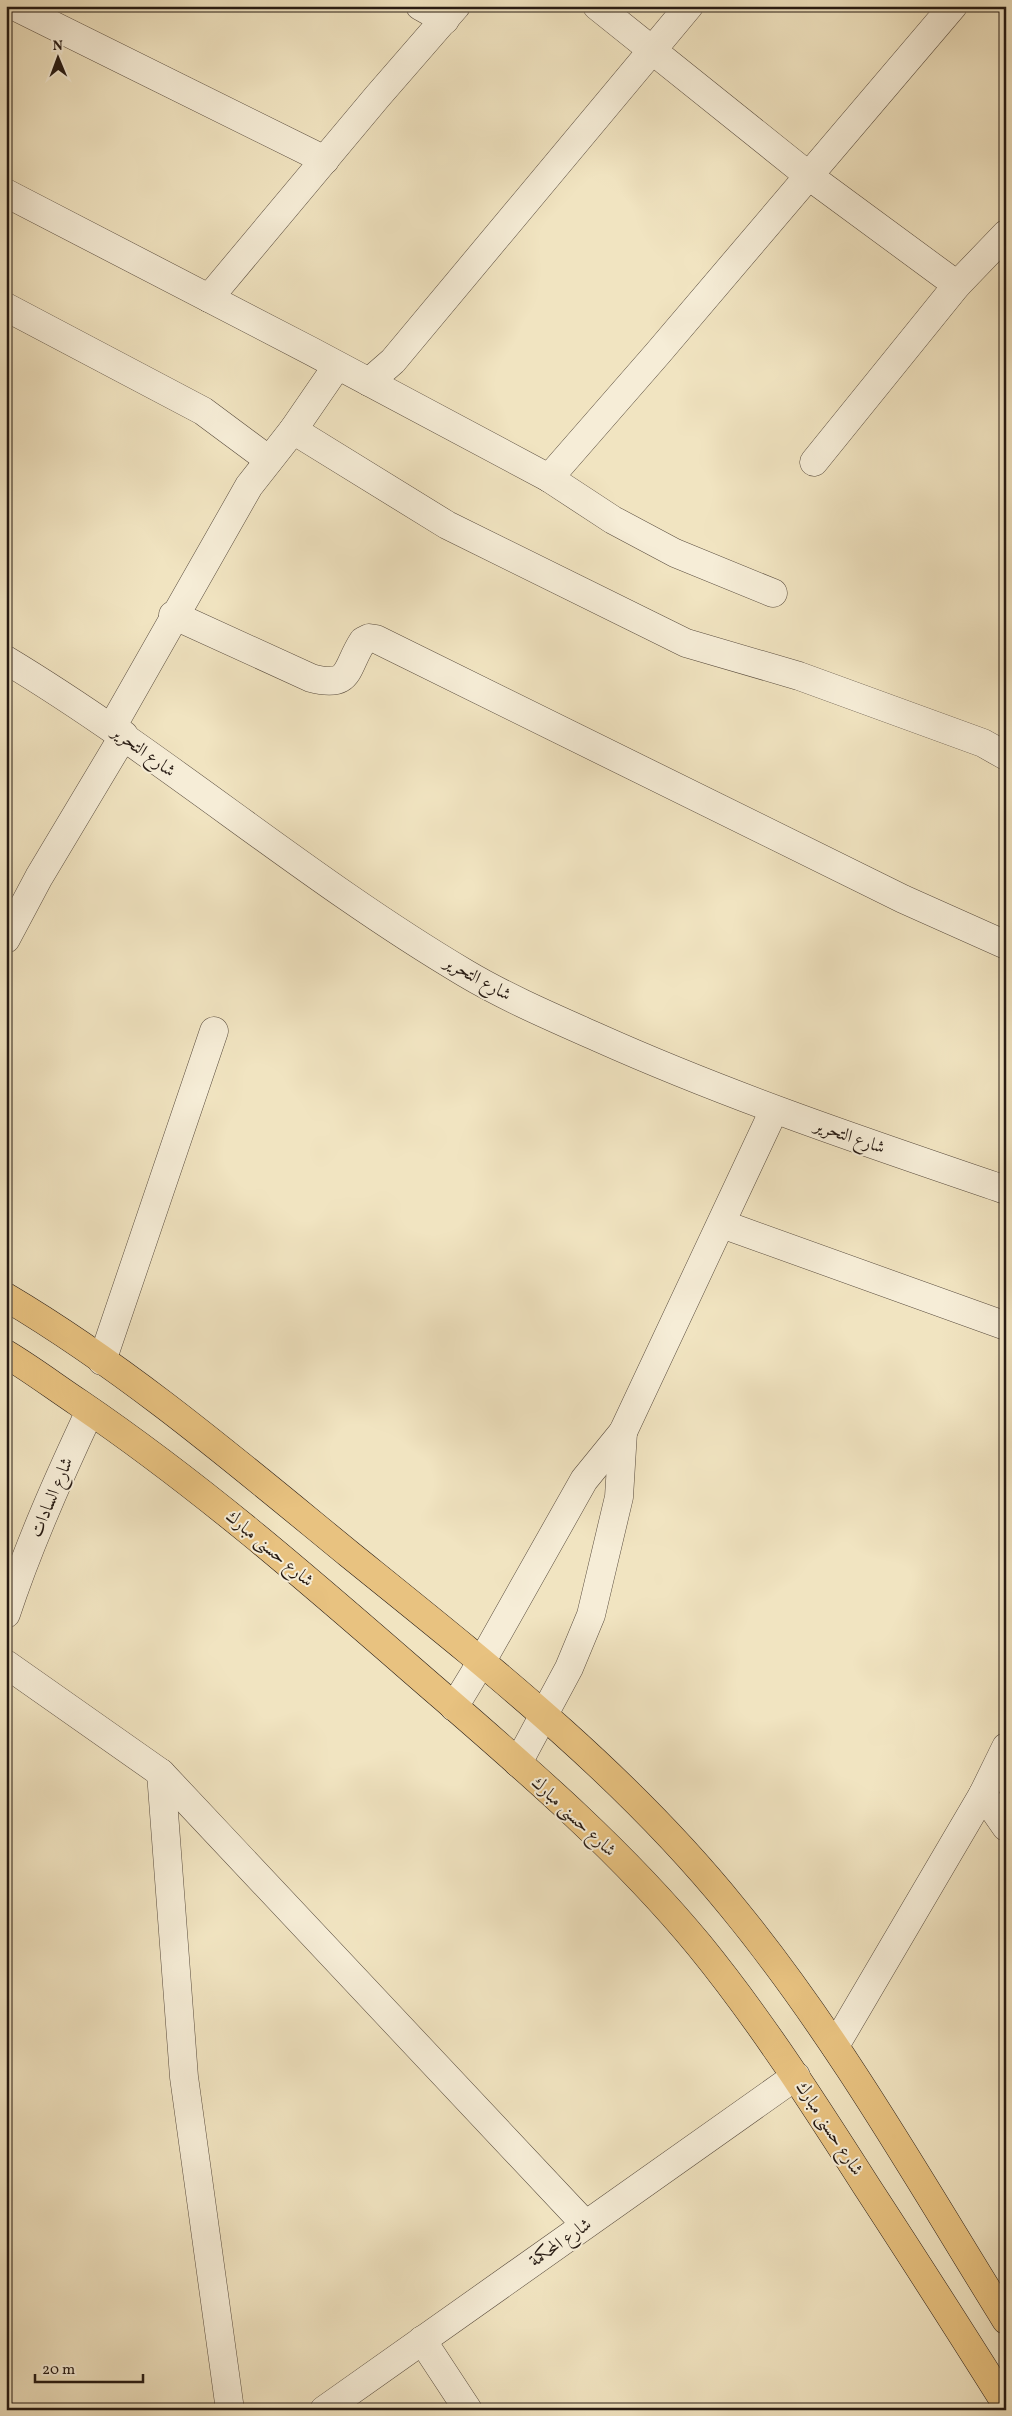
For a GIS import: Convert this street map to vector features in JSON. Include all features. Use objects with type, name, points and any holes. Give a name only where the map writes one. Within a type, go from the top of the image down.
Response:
[{"type":"main road","points":[[6,1297],[34,1313],[102,1361],[251,1473],[545,1716],[616,1781],[677,1842],[733,1907],[786,1975],[835,2046],[1006,2320]]},
{"type":"main road","name":"شارع حسنى مبارك","points":[[6,1354],[151,1452],[225,1510],[518,1763],[581,1820],[642,1881],[698,1944],[750,2011],[796,2076],[1006,2404]]},
{"type":"street","points":[[14,6],[325,160]]},
{"type":"street","points":[[209,298],[451,13],[420,6]]},
{"type":"street","points":[[597,6],[809,176],[957,286]]},
{"type":"street","points":[[369,382],[393,361],[650,50],[689,6]]},
{"type":"street","points":[[549,478],[953,6]]},
{"type":"street","points":[[6,193],[549,478],[613,520],[667,549],[773,593]]},
{"type":"street","points":[[814,462],[957,286],[1006,234]]},
{"type":"street","points":[[6,307],[203,411],[270,460]]},
{"type":"street","points":[[6,939],[118,731],[173,616],[248,486],[293,430],[337,366]]},
{"type":"street","points":[[293,430],[447,525],[686,643],[808,680],[983,743],[1006,756]]},
{"type":"street","points":[[173,616],[311,678],[324,682],[334,682],[343,677],[363,641],[369,638],[376,639],[894,895],[1006,945]]},
{"type":"street","name":"شارع التحرير","points":[[6,660],[118,731],[292,860],[467,974],[567,1024],[652,1062],[774,1110],[1006,1190]]},
{"type":"street","points":[[102,1361],[214,1031]]},
{"type":"street","points":[[454,1707],[482,1662],[584,1480],[623,1432],[774,1110]]},
{"type":"street","points":[[722,1224],[1006,1326]]},
{"type":"street","name":"شارع السادات","points":[[6,1614],[20,1571],[53,1490],[90,1411]]},
{"type":"street","points":[[518,1763],[545,1716],[591,1615],[619,1497],[623,1432]]},
{"type":"street","points":[[6,1664],[161,1773],[586,2224]]},
{"type":"street","points":[[835,2046],[983,1794],[1006,1748]]},
{"type":"street","points":[[161,1773],[184,2077],[230,2410]]},
{"type":"street","points":[[983,1794],[1006,1827]]},
{"type":"street","name":"شارع المحكمة","points":[[324,2410],[796,2076]]},
{"type":"street","points":[[422,2340],[468,2410]]}]
